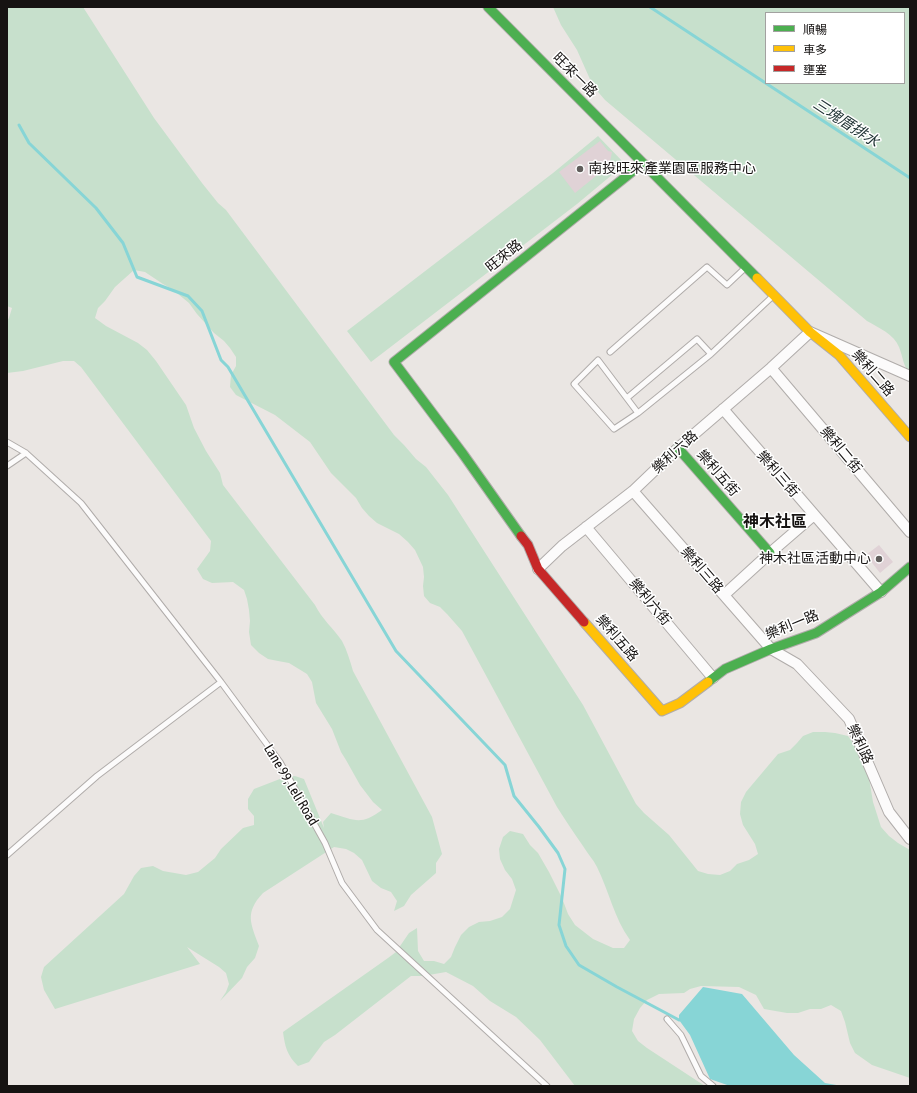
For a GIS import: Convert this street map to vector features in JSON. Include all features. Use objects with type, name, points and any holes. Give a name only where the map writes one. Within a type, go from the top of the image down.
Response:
[{"type":"street","name":"旺來一路","points":[[488,7],[643,163]]},
{"type":"street","points":[[643,163],[810,332],[910,376]]},
{"type":"street","name":"旺來路","points":[[538,569],[528,545],[463,454],[394,362],[643,163]]},
{"type":"street","name":"樂利六路","points":[[538,569],[562,546],[633,491],[678,448],[771,368],[810,332]]},
{"type":"street","name":"樂利二路","points":[[810,332],[838,355],[910,437]]},
{"type":"street","name":"樂利二街","points":[[771,368],[910,532]]},
{"type":"street","name":"樂利三街","points":[[723,409],[881,592]]},
{"type":"street","name":"樂利五街","points":[[678,448],[770,553]]},
{"type":"street","name":"樂利三路","points":[[633,491],[771,649]]},
{"type":"street","points":[[724,596],[814,515]]},
{"type":"street","name":"樂利六街","points":[[586,527],[713,678]]},
{"type":"street","name":"樂利一路","points":[[680,703],[725,669],[771,649],[816,633],[881,592],[910,567]]},
{"type":"street","name":"樂利五路","points":[[538,569],[662,711],[680,703]]},
{"type":"street","name":"樂利路","points":[[771,649],[797,664],[849,719],[889,812],[910,839]]},
{"type":"lane","points":[[610,352],[707,266],[726,285],[745,267]]},
{"type":"lane","points":[[638,413],[598,360],[574,384],[614,429],[638,413],[712,354],[774,295]]},
{"type":"lane","points":[[627,398],[697,339],[712,354]]},
{"type":"lane","name":"Lane 99, Leli Road","points":[[7,442],[26,453],[81,503],[221,682],[280,762],[325,843],[342,883],[377,930],[547,1086]]},
{"type":"lane","points":[[7,466],[26,453]]},
{"type":"lane","points":[[7,855],[97,776],[221,682]]},
{"type":"lane","points":[[667,1019],[681,1035],[701,1076],[713,1086]]},
{"type":"green space","points":[[7,7],[83,7],[154,118],[202,183],[218,203],[226,210],[394,435],[416,459],[426,467],[448,495],[583,705],[636,804],[669,835],[698,871],[720,875],[730,871],[737,864],[749,860],[758,854],[755,844],[743,825],[740,814],[741,802],[746,792],[778,754],[790,750],[803,736],[813,732],[835,733],[848,736],[862,755],[869,778],[873,802],[881,827],[889,836],[910,850],[910,1078],[872,1065],[855,1053],[850,1043],[841,1011],[831,1005],[821,1009],[810,1009],[798,1013],[787,1013],[764,1009],[756,995],[739,987],[701,986],[690,989],[684,993],[659,994],[647,1000],[640,1008],[634,1019],[632,1031],[638,1041],[647,1048],[705,1086],[575,1086],[540,1040],[516,1017],[490,1001],[473,986],[446,972],[423,976],[411,976],[324,1042],[309,1062],[298,1066],[291,1058],[287,1050],[283,1032],[396,952],[409,933],[417,928],[418,951],[424,961],[434,961],[444,964],[451,957],[461,935],[469,927],[479,922],[490,921],[502,917],[510,909],[516,890],[512,879],[505,870],[500,859],[499,849],[503,837],[510,831],[523,834],[530,845],[538,853],[575,925],[593,939],[613,948],[624,948],[630,940],[624,932],[594,861],[557,807],[462,631],[440,607],[430,603],[424,596],[423,567],[415,550],[399,534],[377,523],[369,516],[356,498],[331,473],[310,442],[275,415],[236,395],[230,387],[231,375],[236,366],[236,357],[230,348],[214,333],[189,303],[172,289],[145,272],[134,270],[115,287],[98,308],[95,318],[106,326],[138,343],[147,350],[156,361],[186,405],[194,428],[220,473],[223,485],[342,641],[353,671],[432,817],[442,854],[436,863],[436,873],[411,895],[404,906],[394,911],[397,901],[391,892],[381,888],[372,881],[362,860],[354,853],[346,849],[334,847],[263,893],[257,900],[251,913],[252,925],[259,946],[255,958],[247,967],[242,978],[220,1001],[229,984],[226,973],[187,947],[200,964],[55,1009],[44,990],[41,977],[44,967],[124,894],[134,876],[141,868],[153,866],[163,871],[186,875],[198,872],[215,858],[221,849],[243,828],[254,825],[254,816],[248,809],[248,799],[254,789],[285,777],[295,776],[304,779],[324,828],[323,822],[331,813],[352,819],[363,820],[382,810],[373,802],[360,785],[341,752],[332,729],[316,703],[312,682],[307,674],[289,663],[268,659],[251,645],[249,632],[249,610],[244,590],[233,582],[212,583],[203,579],[197,569],[210,551],[211,541],[81,367],[74,361],[63,361],[23,371],[7,373],[7,321],[12,308],[7,306]]},
{"type":"green space","points":[[553,7],[910,7],[910,374],[904,365],[897,342],[894,338],[867,321],[605,100],[593,86],[577,50],[561,25]]},
{"type":"green space","points":[[598,136],[625,164],[577,204],[371,362],[347,331],[553,173]]},
{"type":"water","points":[[703,987],[742,994],[794,1055],[825,1083],[842,1086],[730,1086],[710,1079],[690,1035],[679,1020],[679,1015]]},
{"type":"building","name":"南投旺來產業園區服務中心","points":[[600,141],[608,151],[612,152],[609,167],[598,164],[596,176],[575,193],[559,172]]},
{"type":"building","name":"神木社區活動中心","points":[[879,545],[893,562],[880,573],[866,555]]},
{"type":"waterway","name":"三塊厝排水","points":[[650,7],[765,83]]},
{"type":"waterway","name":"三塊厝排水","points":[[767,84],[910,178]]},
{"type":"waterway","points":[[19,125],[29,143],[96,208],[123,243],[137,277],[188,296],[202,311],[221,360],[228,367],[396,651],[505,765],[514,796],[558,853],[565,869],[559,925],[566,946],[579,965],[679,1020]]},
{"type":"traffic: fast","points":[[488,7],[757,278]]},
{"type":"traffic: fast","points":[[521,536],[463,454],[394,362],[643,163]]},
{"type":"traffic: fast","points":[[678,448],[770,553]]},
{"type":"traffic: fast","points":[[708,682],[725,669],[771,649],[816,633],[881,592],[910,567]]},
{"type":"traffic: slow","points":[[757,278],[810,332],[839,355],[910,437]]},
{"type":"traffic: slow","points":[[584,622],[662,711],[680,703],[708,682]]},
{"type":"traffic: jam","points":[[521,536],[528,545],[538,569],[584,622]]},
{"type":"place","name":"南投旺來產業園區服務中心","points":[[580,169]]},
{"type":"place","name":"神木社區活動中心","points":[[879,559]]},
{"type":"district","name":"神木社區","points":[[775,522]]}]
